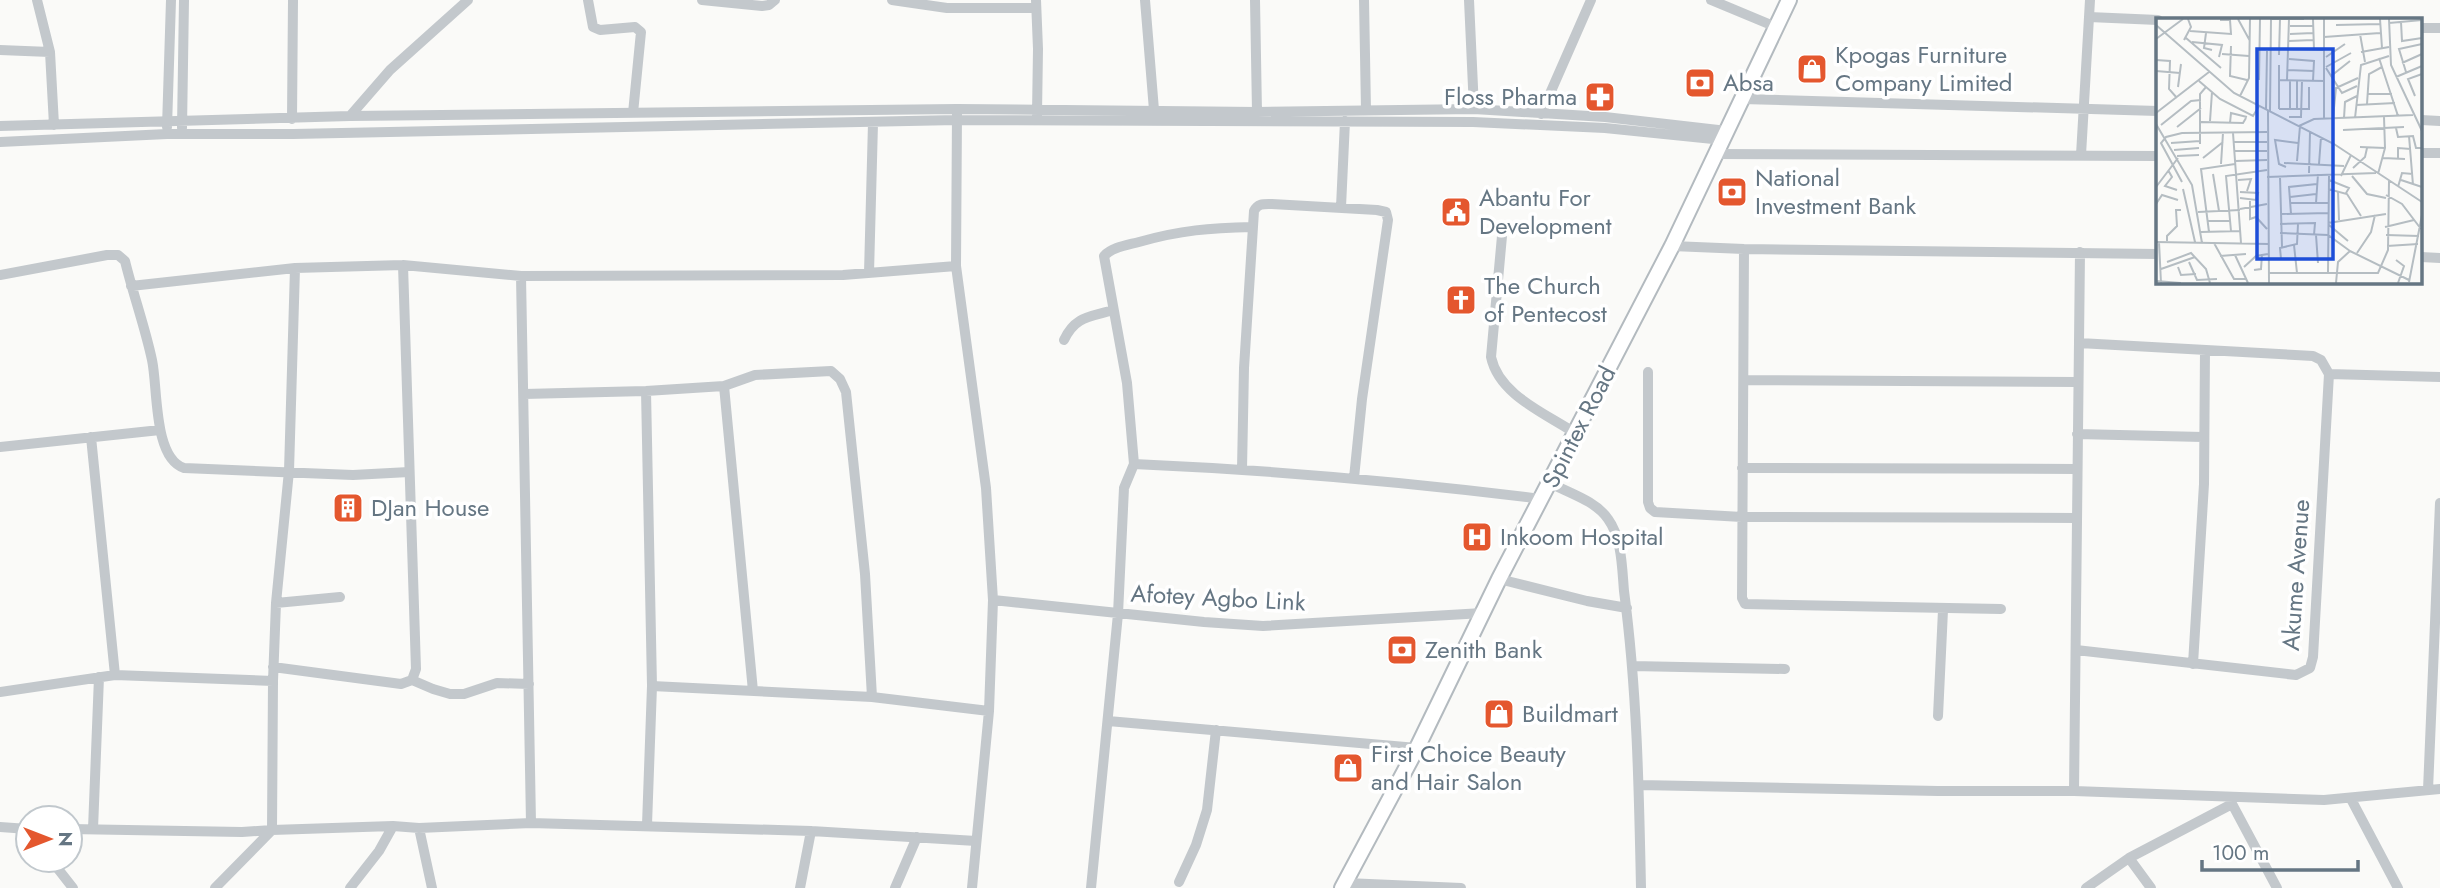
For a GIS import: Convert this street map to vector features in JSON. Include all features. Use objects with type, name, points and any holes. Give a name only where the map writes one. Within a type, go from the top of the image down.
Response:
[{"type":"main road","name":"Spintex Road","points":[[1344,885],[1417,748],[1499,579],[1672,246],[1788,0]]},
{"type":"street","points":[[37,0],[50,52],[54,125]]},
{"type":"street","points":[[167,128],[170,0]]},
{"type":"street","points":[[181,128],[184,0]]},
{"type":"street","points":[[292,119],[293,0]]},
{"type":"street","points":[[350,116],[390,70],[468,0]]},
{"type":"street","points":[[589,0],[593,27],[600,30],[635,27],[640,32],[633,113]]},
{"type":"street","points":[[702,0],[762,6],[775,0]]},
{"type":"street","points":[[892,0],[947,8],[1036,4],[1037,115]]},
{"type":"street","points":[[1145,0],[1154,110]]},
{"type":"street","points":[[1255,0],[1257,112]]},
{"type":"street","points":[[1364,0],[1366,110]]},
{"type":"street","points":[[1469,0],[1474,109]]},
{"type":"street","points":[[1541,114],[1591,0]]},
{"type":"street","points":[[1711,0],[1776,27]]},
{"type":"street","points":[[2081,155],[2090,0]]},
{"type":"street","points":[[2089,17],[2156,20]]},
{"type":"street","points":[[2422,28],[2440,28]]},
{"type":"street","points":[[0,50],[50,52]]},
{"type":"street","points":[[1742,99],[2156,111]]},
{"type":"street","points":[[1037,115],[1154,110],[1257,112],[1474,109],[1605,117],[1725,135]]},
{"type":"street","points":[[181,128],[350,116],[633,113],[1037,115],[1544,125],[1725,135]]},
{"type":"street","points":[[0,126],[181,128],[873,123],[957,115]]},
{"type":"street","points":[[957,115],[956,266],[985,488],[993,600],[989,711],[972,888]]},
{"type":"street","points":[[2422,120],[2440,121]]},
{"type":"street","points":[[1340,207],[1345,121]]},
{"type":"street","points":[[869,273],[873,123]]},
{"type":"street","points":[[0,142],[167,128]]},
{"type":"street","points":[[2422,153],[2440,153]]},
{"type":"street","points":[[1717,154],[2156,156]]},
{"type":"street","points":[[1242,469],[1244,368],[1254,211],[1261,204],[1340,207],[1384,211],[1388,214],[1362,399],[1354,478]]},
{"type":"street","points":[[1091,888],[1118,614],[1124,488],[1134,464],[1126,383],[1104,256],[1108,252],[1175,232],[1253,227]]},
{"type":"street","points":[[1502,236],[1491,357],[1494,370],[1501,381],[1516,394],[1575,433]]},
{"type":"street","points":[[1672,246],[2156,254]]},
{"type":"street","points":[[1744,249],[1742,598],[1745,604],[2001,610]]},
{"type":"street","points":[[2074,791],[2080,252]]},
{"type":"street","points":[[0,275],[118,255],[125,261],[152,361],[160,430],[170,459],[176,466],[353,475],[410,472]]},
{"type":"street","points":[[2422,257],[2440,258]]},
{"type":"street","points":[[131,286],[295,268],[404,265],[521,276],[829,275],[956,266]]},
{"type":"street","points":[[404,265],[416,669],[412,680]]},
{"type":"street","points":[[215,888],[272,830],[273,667],[276,603],[289,471],[295,268]]},
{"type":"street","points":[[521,276],[531,823]]},
{"type":"street","points":[[1064,340],[1071,326],[1079,320],[1113,310]]},
{"type":"street","points":[[2078,344],[2313,356],[2321,360],[2329,373],[2440,377]]},
{"type":"street","points":[[2193,664],[2203,512],[2205,350]]},
{"type":"street","points":[[524,394],[724,386],[755,375],[831,371],[845,387],[865,574],[872,697]]},
{"type":"street","points":[[1648,372],[1648,502],[1650,508],[1659,513],[1742,517],[2077,518]]},
{"type":"street","name":"Akume Avenue","points":[[2076,650],[2296,675],[2310,668],[2314,643],[2329,373]]},
{"type":"street","points":[[1744,380],[2078,382]]},
{"type":"street","points":[[724,386],[753,691]]},
{"type":"street","points":[[646,391],[652,686],[647,825]]},
{"type":"street","points":[[0,447],[160,430]]},
{"type":"street","points":[[2077,434],[2203,437]]},
{"type":"street","points":[[91,437],[115,675]]},
{"type":"street","points":[[1134,464],[1354,478],[1542,499]]},
{"type":"street","points":[[1742,468],[2077,469]]},
{"type":"street","points":[[1550,483],[1598,507],[1610,520],[1619,551],[1632,666],[1639,785],[1641,888]]},
{"type":"street","points":[[2428,790],[2436,658],[2440,503]]},
{"type":"street","points":[[1499,579],[1626,608]]},
{"type":"street","points":[[276,603],[340,597]]},
{"type":"street","name":"Afotey Agbo Link","points":[[993,600],[1263,626],[1483,613]]},
{"type":"street","points":[[1938,716],[1943,610]]},
{"type":"street","points":[[1632,666],[1785,668]]},
{"type":"street","points":[[273,667],[401,684],[412,680],[450,694],[464,694],[497,682],[529,684]]},
{"type":"street","points":[[0,692],[115,675],[273,681]]},
{"type":"street","points":[[93,830],[99,677]]},
{"type":"street","points":[[652,686],[872,697],[989,711]]},
{"type":"street","points":[[1108,721],[1417,748]]},
{"type":"street","points":[[1179,882],[1196,845],[1207,810],[1216,730]]},
{"type":"street","points":[[1639,785],[2074,791],[2230,799],[2313,800],[2351,799],[2440,789]]},
{"type":"street","points":[[2086,888],[2230,799]]},
{"type":"street","points":[[2230,799],[2277,888]]},
{"type":"street","points":[[2351,799],[2398,888]]},
{"type":"street","points":[[84,830],[242,832],[531,823],[811,831],[976,841]]},
{"type":"street","points":[[351,888],[379,851],[393,826]]},
{"type":"street","points":[[419,828],[432,888]]},
{"type":"street","points":[[800,888],[811,831]]},
{"type":"street","points":[[895,888],[917,837]]},
{"type":"street","points":[[2129,859],[2151,888]]},
{"type":"street","points":[[62,874],[73,888]]},
{"type":"street","points":[[1344,885],[1461,888]]},
{"type":"place","name":"Kpogas Furniture Company Limited","points":[[1812,69]]},
{"type":"place","name":"Absa","points":[[1700,83]]},
{"type":"place","name":"Floss Pharma","points":[[1600,97]]},
{"type":"place","name":"National Investment Bank","points":[[1732,192]]},
{"type":"place","name":"Abantu For Development","points":[[1456,212]]},
{"type":"place","name":"The Church of Pentecost","points":[[1461,300]]},
{"type":"place","name":"DJan House","points":[[348,508]]},
{"type":"place","name":"Inkoom Hospital","points":[[1477,537]]},
{"type":"place","name":"Zenith Bank","points":[[1402,650]]},
{"type":"place","name":"Buildmart","points":[[1499,714]]},
{"type":"place","name":"First Choice Beauty and Hair Salon","points":[[1348,768]]}]
